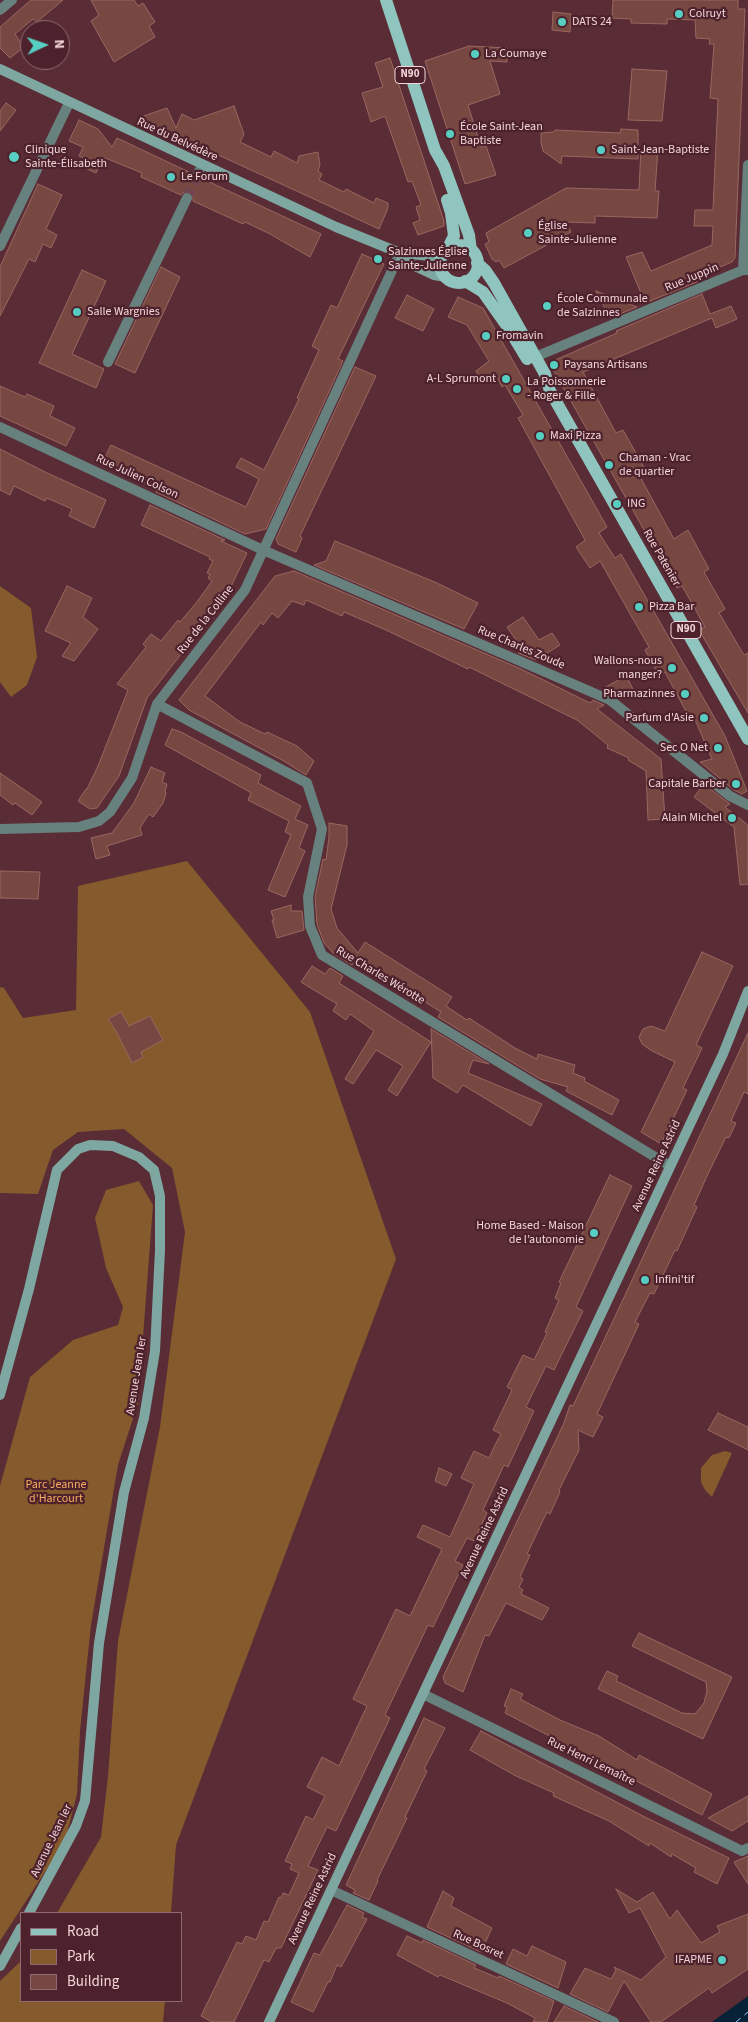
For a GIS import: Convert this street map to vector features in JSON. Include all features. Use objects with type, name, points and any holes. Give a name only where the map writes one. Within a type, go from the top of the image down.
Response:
[{"type":"main road","name":"N90","points":[[386,0],[435,150],[437,168],[451,213],[454,236],[445,253],[441,268],[446,277],[452,281],[465,281]]},
{"type":"main road","name":"Rue du Belvédère","points":[[0,69],[336,227],[400,253]]},
{"type":"main road","points":[[435,150],[444,166],[469,235],[471,250]]},
{"type":"main road","points":[[446,277],[434,275],[402,260],[400,253],[445,253],[460,245],[471,250]]},
{"type":"main road","name":"N90","points":[[471,250],[475,253],[477,263]]},
{"type":"main road","points":[[465,281],[474,274],[477,263]]},
{"type":"main road","name":"Rue Patenier","points":[[477,263],[485,270],[494,283],[545,374],[550,391]]},
{"type":"main road","name":"Rue Patenier","points":[[465,281],[483,292],[507,326],[538,378],[550,391],[748,739]]},
{"type":"main road","name":"Avenue Reine Astrid","points":[[269,2022],[723,1054],[748,991]]},
{"type":"main road","name":"Avenue Reine Astrid","points":[[723,1054],[748,1010]]},
{"type":"main road","name":"Avenue Jean Ier","points":[[0,1395],[29,1289],[58,1170],[78,1149],[90,1145],[113,1146],[139,1157],[154,1170],[160,1196],[156,1351],[144,1418],[124,1492],[99,1643],[85,1801],[76,1826],[30,1912]]},
{"type":"main road","points":[[0,1966],[20,1930]]},
{"type":"street","points":[[0,10],[12,0]]},
{"type":"street","points":[[0,246],[69,103]]},
{"type":"street","points":[[197,176],[202,165]]},
{"type":"street","points":[[745,270],[748,165]]},
{"type":"street","points":[[108,362],[187,198]]},
{"type":"street","name":"Rue de la Colline","points":[[0,829],[78,827],[99,821],[110,812],[132,778],[157,704],[245,590],[400,253]]},
{"type":"street","name":"Rue Juppin","points":[[535,357],[745,270]]},
{"type":"street","name":"Rue Julien Colson","points":[[0,428],[263,550]]},
{"type":"street","name":"Rue Charles Zoude","points":[[263,550],[610,700],[730,796],[748,805]]},
{"type":"street","name":"Rue Charles Wérotte","points":[[157,704],[306,783],[322,829],[308,897],[310,926],[322,956],[670,1166]]},
{"type":"street","name":"Rue Henri Lemaître","points":[[423,1694],[742,1851],[748,1848]]},
{"type":"street","name":"Rue Bosret","points":[[331,1890],[614,2022]]},
{"type":"green space","points":[[0,586],[31,608],[37,657],[27,685],[11,697],[0,682]]},
{"type":"green space","points":[[187,861],[310,1012],[396,1259],[176,1845],[171,1912],[58,1912],[101,1837],[108,1776],[118,1641],[160,1427],[185,1232],[172,1168],[124,1129],[78,1132],[53,1150],[38,1194],[0,1193],[0,987],[4,988],[23,1018],[76,1010],[78,886]]},
{"type":"green space","name":"Parc Jeanne d'Harcourt","points":[[139,1181],[153,1205],[138,1403],[118,1465],[91,1625],[80,1731],[77,1794],[65,1841],[0,1941],[0,1486],[30,1377],[73,1340],[118,1325],[123,1307],[106,1268],[95,1218],[106,1190]]},
{"type":"green space","points":[[725,1451],[732,1453],[712,1497],[705,1490],[701,1482],[701,1468],[712,1455]]},
{"type":"green space","points":[[20,1962],[20,2002],[165,2002],[163,2022],[0,2022],[0,1981]]},
{"type":"water","points":[[748,1996],[748,2022],[712,2022]]},
{"type":"building","points":[[31,0],[63,0],[39,20],[20,20],[20,30],[15,34],[20,41],[20,50],[10,58],[0,48],[0,27]]},
{"type":"building","points":[[91,0],[134,0],[138,6],[143,3],[155,22],[149,26],[155,37],[114,62],[91,21],[99,15]]},
{"type":"building","points":[[613,0],[738,0],[738,9],[745,9],[735,258],[732,262],[696,277],[697,282],[645,303],[626,257],[642,252],[651,271],[712,245],[713,226],[694,226],[695,210],[713,210],[718,99],[710,98],[714,44],[709,44],[710,39],[696,38],[695,20],[667,19],[667,24],[631,23],[631,19],[612,18]]},
{"type":"building","points":[[553,12],[571,14],[570,32],[552,30]]},
{"type":"building","points":[[469,46],[507,48],[507,62],[490,61],[500,94],[468,105],[481,147],[486,146],[496,175],[465,184],[425,61]]},
{"type":"building","points":[[390,58],[444,221],[444,226],[418,235],[413,223],[420,220],[416,207],[421,205],[412,181],[408,182],[385,116],[371,122],[362,93],[383,87],[375,63]]},
{"type":"building","points":[[632,69],[667,71],[662,121],[628,120]]},
{"type":"building","points":[[6,103],[16,110],[0,131],[0,111]]},
{"type":"building","points":[[234,106],[244,134],[240,142],[271,157],[274,151],[297,163],[299,156],[318,152],[320,165],[318,171],[322,174],[319,180],[344,192],[346,189],[374,203],[376,198],[388,203],[388,208],[379,229],[138,118],[167,108],[176,128],[182,114],[194,120]]},
{"type":"building","points":[[79,120],[98,129],[112,147],[117,138],[191,173],[190,177],[194,182],[198,183],[203,179],[321,234],[310,257],[245,222],[243,224],[193,201],[193,195],[190,192],[184,192],[181,195],[141,177],[142,173],[103,157],[96,173],[85,168],[88,160],[79,156],[83,147],[69,141]]},
{"type":"building","points":[[621,129],[638,130],[638,159],[562,156],[561,164],[543,151],[541,142],[541,133],[553,132],[555,130],[620,133]]},
{"type":"building","points":[[641,148],[658,149],[655,191],[659,191],[657,218],[595,216],[595,223],[566,222],[571,232],[504,268],[499,260],[496,262],[492,259],[485,244],[489,242],[486,233],[566,188],[639,190]]},
{"type":"building","points":[[38,184],[62,195],[46,229],[57,235],[51,248],[43,244],[35,262],[29,259],[0,316],[0,267]]},
{"type":"building","points":[[362,254],[384,264],[338,359],[343,361],[266,529],[245,534],[156,492],[157,489],[102,463],[111,445],[246,507],[259,479],[236,467],[241,458],[264,470],[299,399],[297,398],[319,350],[312,346],[331,305],[337,308]]},
{"type":"building","points":[[161,267],[180,277],[135,373],[115,364]]},
{"type":"building","name":"Salle Wargnies","points":[[82,270],[106,281],[72,354],[104,369],[96,388],[39,363]]},
{"type":"building","points":[[596,291],[637,307],[610,318]]},
{"type":"building","points":[[702,294],[710,314],[731,306],[737,319],[716,328],[712,318],[583,372],[616,433],[623,430],[646,471],[639,475],[674,539],[688,530],[709,569],[704,572],[725,609],[719,613],[744,655],[748,653],[748,713],[699,630],[705,627],[689,598],[682,586],[677,588],[551,366],[553,361],[617,333],[616,331]]},
{"type":"building","points":[[407,295],[434,309],[423,331],[395,318]]},
{"type":"building","points":[[458,297],[483,308],[607,527],[599,533],[615,558],[621,554],[725,736],[747,791],[742,794],[734,790],[700,762],[712,759],[693,715],[689,717],[665,672],[659,675],[645,650],[649,647],[600,561],[590,568],[576,547],[585,540],[518,418],[523,415],[505,385],[502,387],[495,373],[482,381],[476,371],[489,361],[467,325],[448,317]]},
{"type":"building","points":[[355,367],[376,376],[300,536],[302,538],[296,552],[278,544],[276,539]]},
{"type":"building","points":[[0,386],[25,397],[27,394],[54,406],[50,416],[75,428],[66,446],[0,416]]},
{"type":"building","points":[[0,449],[106,500],[94,528],[69,516],[72,509],[47,498],[45,501],[14,486],[10,495],[0,490]]},
{"type":"building","points":[[150,505],[225,540],[221,541],[247,553],[227,595],[147,698],[119,776],[97,808],[90,809],[78,801],[87,789],[98,766],[128,690],[117,684],[146,647],[143,644],[151,634],[161,641],[178,620],[180,622],[197,602],[212,581],[208,578],[210,574],[207,573],[213,561],[209,559],[210,557],[141,525]]},
{"type":"building","points":[[335,541],[437,583],[478,603],[464,629],[314,565],[326,561]]},
{"type":"building","points":[[294,571],[521,669],[590,703],[593,700],[604,705],[597,709],[661,759],[665,819],[648,820],[646,771],[628,760],[629,758],[607,748],[608,745],[577,720],[469,667],[468,669],[386,630],[344,612],[342,616],[306,600],[304,605],[292,601],[278,618],[272,613],[263,625],[261,622],[205,696],[240,722],[297,746],[314,761],[306,775],[189,710],[179,700],[275,576]]},
{"type":"building","points":[[67,586],[92,598],[83,617],[98,629],[74,661],[62,656],[71,643],[45,631]]},
{"type":"building","points":[[523,617],[539,640],[552,633],[560,645],[536,660],[518,653],[523,650],[507,627]]},
{"type":"building","points":[[626,676],[633,689],[618,697],[602,689]]},
{"type":"building","points":[[172,729],[261,775],[258,783],[301,806],[295,819],[308,825],[299,848],[305,851],[285,897],[268,890],[291,835],[285,832],[289,821],[248,800],[251,793],[248,791],[165,745]]},
{"type":"building","points":[[151,767],[165,773],[162,782],[167,784],[163,803],[153,817],[149,814],[140,828],[142,835],[107,846],[110,855],[96,859],[91,838],[112,833],[134,803]]},
{"type":"building","points":[[0,773],[42,802],[32,815],[15,803],[13,805],[0,795]]},
{"type":"building","points":[[704,784],[730,804],[725,807],[748,825],[748,884],[740,885],[734,827],[694,797]]},
{"type":"building","points":[[329,823],[347,826],[347,845],[331,909],[337,928],[358,953],[365,942],[452,997],[446,1006],[467,1020],[469,1018],[515,1048],[537,1059],[538,1054],[575,1065],[573,1073],[585,1078],[584,1081],[619,1100],[612,1115],[566,1091],[568,1087],[540,1079],[438,1017],[441,1012],[356,958],[352,965],[334,954],[324,943],[317,924],[315,897],[323,859],[326,860]]},
{"type":"building","points":[[0,871],[40,872],[38,899],[0,898]]},
{"type":"building","points":[[291,905],[291,911],[302,911],[304,930],[277,938],[271,911]]},
{"type":"building","points":[[702,952],[733,966],[696,1045],[702,1048],[683,1088],[687,1090],[661,1144],[641,1132],[675,1062],[652,1051],[642,1044],[639,1037],[643,1029],[651,1026],[665,1031]]},
{"type":"building","points":[[312,966],[325,974],[330,968],[343,976],[339,983],[431,1042],[397,1096],[388,1090],[403,1066],[376,1050],[353,1084],[345,1079],[374,1031],[350,1014],[346,1020],[333,1011],[337,1004],[301,982]]},
{"type":"building","points":[[121,1012],[129,1026],[150,1016],[163,1040],[141,1052],[143,1057],[132,1063],[108,1019]]},
{"type":"building","points":[[431,1029],[489,1064],[473,1060],[468,1073],[542,1104],[531,1126],[463,1085],[457,1093],[433,1078]]},
{"type":"building","points":[[748,1033],[748,1094],[744,1092],[731,1121],[736,1123],[729,1138],[726,1137],[707,1176],[694,1205],[697,1207],[677,1251],[675,1250],[654,1294],[650,1293],[635,1322],[639,1324],[597,1414],[603,1417],[593,1437],[578,1430],[579,1450],[559,1490],[560,1492],[550,1514],[547,1512],[527,1554],[530,1555],[520,1577],[523,1579],[519,1587],[523,1590],[521,1594],[549,1608],[542,1620],[506,1603],[489,1636],[485,1635],[463,1692],[445,1683],[443,1677],[564,1423],[570,1405],[573,1406]]},
{"type":"building","points":[[610,1175],[632,1186],[576,1307],[583,1311],[554,1370],[546,1366],[526,1407],[534,1411],[508,1467],[504,1465],[483,1510],[487,1513],[474,1541],[467,1538],[455,1561],[463,1565],[433,1627],[428,1625],[385,1715],[390,1718],[336,1831],[327,1827],[308,1866],[318,1870],[281,1948],[276,1948],[269,1962],[264,1960],[234,2022],[212,2022],[201,2016],[237,1942],[242,1944],[246,1936],[256,1940],[264,1921],[268,1922],[279,1897],[281,1898],[283,1893],[289,1895],[299,1873],[290,1869],[292,1864],[285,1861],[306,1816],[313,1820],[325,1796],[307,1787],[322,1757],[339,1766],[367,1706],[353,1699],[396,1609],[410,1616],[442,1549],[417,1537],[423,1525],[450,1537],[474,1484],[461,1478],[474,1451],[489,1458],[501,1434],[493,1430],[512,1390],[507,1387],[523,1355],[534,1360],[547,1333],[545,1332],[559,1300],[555,1298],[561,1283],[559,1282]]},
{"type":"building","points":[[718,1413],[748,1427],[748,1450],[708,1430]]},
{"type":"building","points":[[439,1468],[452,1474],[446,1486],[435,1481]]},
{"type":"building","points":[[639,1633],[732,1677],[703,1739],[598,1689],[607,1671],[618,1676],[616,1681],[682,1713],[695,1714],[704,1703],[707,1691],[706,1682],[632,1646]]},
{"type":"building","points":[[511,1689],[523,1694],[520,1699],[560,1720],[599,1736],[637,1760],[639,1755],[712,1794],[702,1815],[505,1713],[507,1707],[504,1706]]},
{"type":"building","points":[[424,1718],[445,1728],[424,1769],[427,1771],[369,1900],[353,1893],[355,1890],[346,1885]]},
{"type":"building","points":[[481,1731],[643,1816],[729,1858],[717,1884],[694,1872],[696,1868],[672,1854],[671,1857],[650,1843],[649,1846],[609,1821],[553,1796],[554,1793],[514,1775],[470,1750]]},
{"type":"building","points":[[748,1796],[748,1821],[732,1831],[708,1818]]},
{"type":"building","points":[[748,1856],[748,1884],[734,1862]]},
{"type":"building","points":[[616,1889],[637,1902],[653,1892],[670,1919],[677,1910],[701,1943],[720,1932],[717,1926],[748,1914],[748,1969],[712,1993],[709,1988],[661,2022],[651,2022],[624,1981],[608,2012],[570,1994],[585,1968],[611,1979],[616,1970],[614,1967],[641,1980],[666,1957],[640,1908],[629,1913]]},
{"type":"building","points":[[443,1891],[454,1898],[451,1906],[492,1928],[481,1952],[427,1927]]},
{"type":"building","points":[[347,1905],[364,1913],[362,1917],[367,1919],[341,1967],[337,1965],[313,2012],[291,2002],[314,1953],[320,1955]]},
{"type":"building","points":[[407,1936],[422,1943],[423,1940],[476,1965],[474,1968],[498,1978],[499,1976],[554,2001],[547,2022],[533,2022],[535,2018],[507,2003],[440,1975],[438,1977],[397,1955]]},
{"type":"building","points":[[532,1946],[566,1962],[558,1988],[506,1964],[513,1949],[527,1956]]},
{"type":"building","points":[[564,2006],[598,2022],[554,2022]]},
{"type":"ferry route","points":[[736,2022],[748,2012]]},
{"type":"tunnel","points":[[187,198],[197,176]]},
{"type":"place","name":"Colruyt","points":[[679,14]]},
{"type":"place","name":"DATS 24","points":[[562,22]]},
{"type":"place","name":"La Coumaye","points":[[475,54]]},
{"type":"place","name":"École Saint-Jean Baptiste","points":[[450,134]]},
{"type":"place","name":"Saint-Jean-Baptiste","points":[[601,150]]},
{"type":"place","name":"Clinique Sainte-Élisabeth","points":[[14,157]]},
{"type":"place","name":"Le Forum","points":[[171,177]]},
{"type":"place","name":"Église Sainte-Julienne","points":[[528,233]]},
{"type":"place","name":"Salzinnes Église Sainte-Julienne","points":[[378,259]]},
{"type":"place","name":"École Communale de Salzinnes","points":[[547,306]]},
{"type":"place","name":"Salle Wargnies","points":[[77,312]]},
{"type":"place","name":"Fromavin","points":[[486,336]]},
{"type":"place","name":"Paysans Artisans","points":[[554,365]]},
{"type":"place","name":"A-L Sprumont","points":[[506,379]]},
{"type":"place","name":"La Poissonnerie - Roger & Fille","points":[[517,389]]},
{"type":"place","name":"Maxi Pizza","points":[[540,436]]},
{"type":"place","name":"Chaman - Vrac de quartier","points":[[609,465]]},
{"type":"place","name":"ING","points":[[617,504]]},
{"type":"place","name":"Pizza Bar","points":[[639,607]]},
{"type":"place","name":"Wallons-nous manger?","points":[[672,668]]},
{"type":"place","name":"Pharmazinnes","points":[[685,694]]},
{"type":"place","name":"Parfum d'Asie","points":[[704,718]]},
{"type":"place","name":"Sec O Net","points":[[718,748]]},
{"type":"place","name":"Capitale Barber","points":[[736,784]]},
{"type":"place","name":"Alain Michel","points":[[732,818]]},
{"type":"place","name":"Home Based - Maison de l’autonomie","points":[[594,1233]]},
{"type":"place","name":"Infini'tif","points":[[645,1280]]},
{"type":"place","name":"IFAPME","points":[[722,1960]]}]
